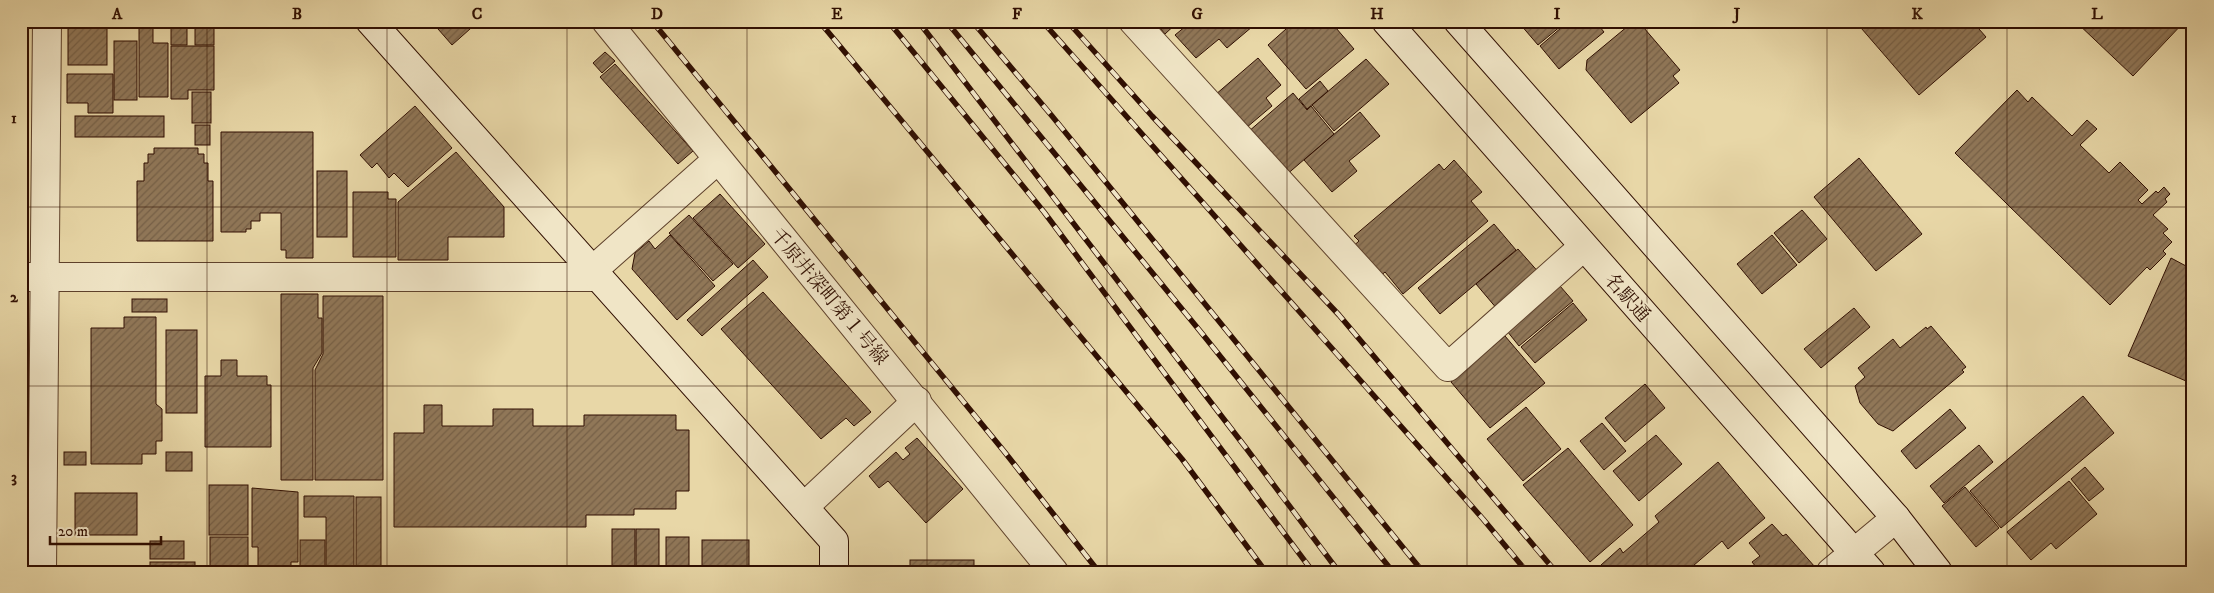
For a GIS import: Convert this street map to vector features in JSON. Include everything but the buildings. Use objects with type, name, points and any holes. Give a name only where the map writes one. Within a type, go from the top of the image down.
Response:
[{"type":"street","points":[[42,572],[32,538],[33,277],[47,21]]},
{"type":"street","points":[[370,21],[834,541],[834,572]]},
{"type":"street","name":"千原井深町第１号線","points":[[606,21],[717,160],[917,401],[1054,572]]},
{"type":"street","points":[[1133,21],[1448,367],[1583,247]]},
{"type":"street","name":"名駅通","points":[[1386,21],[1583,247],[1863,562]]},
{"type":"street","points":[[1458,21],[1896,518],[1938,572]]},
{"type":"street","points":[[33,277],[596,274],[717,160]]},
{"type":"street","points":[[804,507],[917,401]]},
{"type":"street","points":[[1831,572],[1863,562],[1896,518]]},
{"type":"railway","points":[[652,21],[1003,450],[1099,572]]},
{"type":"railway","points":[[819,21],[1182,459],[1266,572]]},
{"type":"railway","points":[[888,21],[1044,212],[1313,572]]},
{"type":"railway","points":[[918,21],[1339,572]]},
{"type":"railway","points":[[946,21],[1200,331],[1393,572]]},
{"type":"railway","points":[[972,21],[1052,116],[1423,572]]},
{"type":"railway","points":[[1042,21],[1483,519],[1527,572]]},
{"type":"railway","points":[[1067,21],[1152,116],[1339,315],[1556,572]]}]
